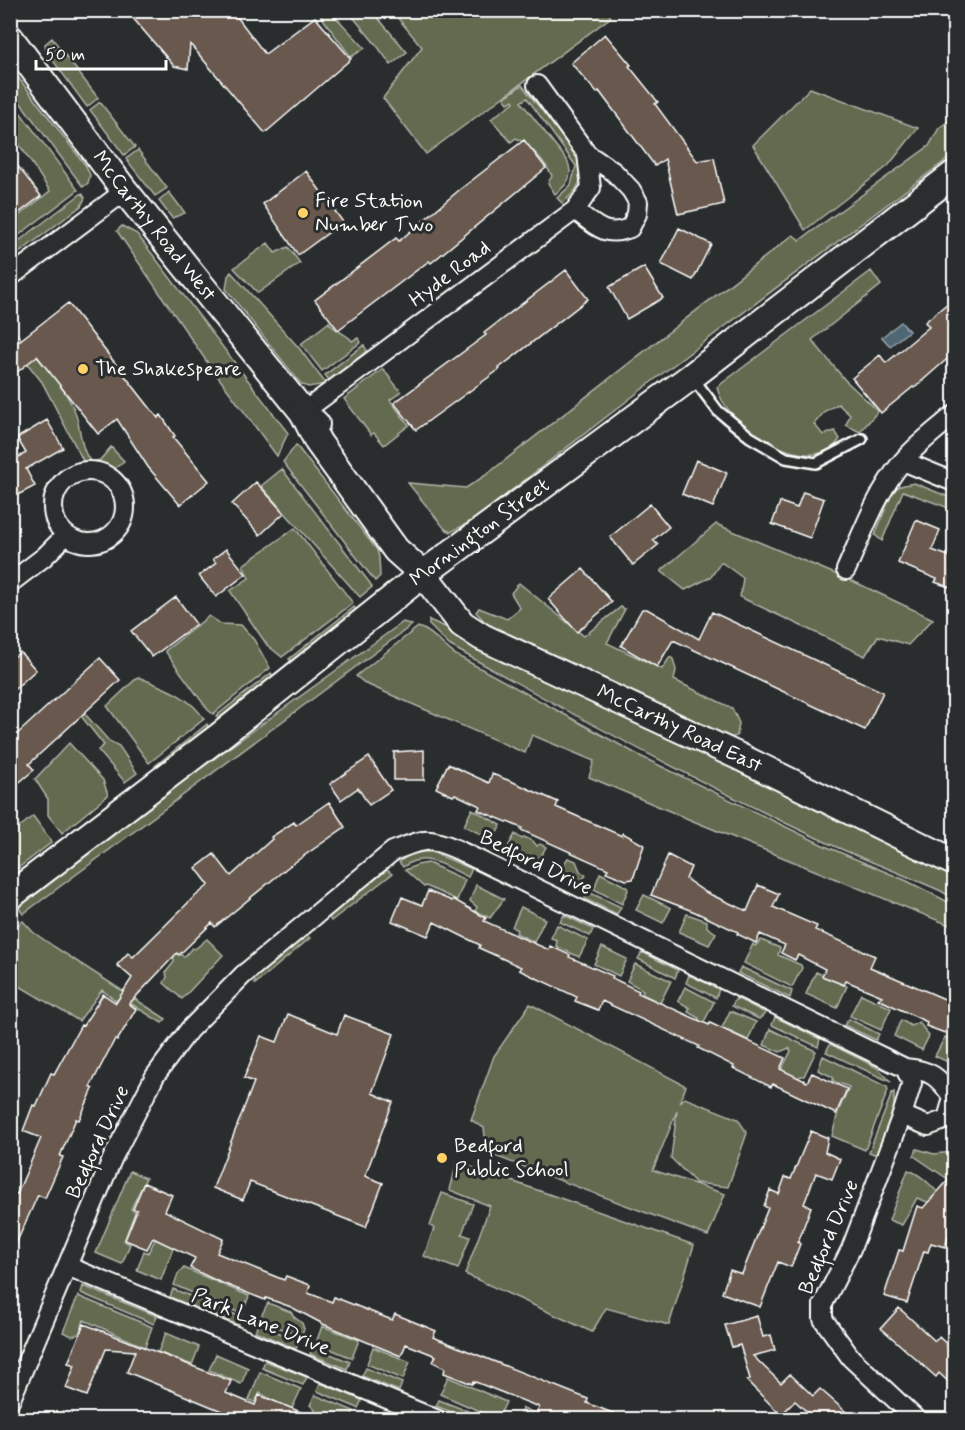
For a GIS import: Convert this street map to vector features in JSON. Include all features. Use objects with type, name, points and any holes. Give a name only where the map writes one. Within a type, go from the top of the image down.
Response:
[{"type":"street","name":"McCarthy Road West","points":[[10,38],[125,190],[303,412],[318,442],[396,550],[423,574]]},
{"type":"street","points":[[537,85],[587,154],[615,172],[638,202],[637,214],[630,228],[620,232],[604,232],[575,210]]},
{"type":"street","name":"Hyde Road","points":[[303,412],[575,210],[591,188],[587,154]]},
{"type":"street","name":"Mornington Street","points":[[10,896],[230,728],[423,574],[692,376],[954,174]]},
{"type":"street","points":[[10,278],[125,190]]},
{"type":"street","points":[[846,570],[887,483],[903,461],[928,436],[954,415]]},
{"type":"street","points":[[903,461],[954,482]]},
{"type":"street","points":[[84,471],[97,471],[111,478],[123,492],[126,509],[122,524],[104,541],[91,544],[66,536],[58,527],[52,507],[61,483],[68,477],[84,471]]},
{"type":"street","points":[[10,583],[44,557],[66,536]]},
{"type":"street","name":"McCarthy Road East","points":[[423,574],[462,624],[482,637],[738,756],[954,862]]},
{"type":"street","name":"Bedford Drive","points":[[10,1401],[113,1157],[155,1076],[189,1030],[243,975],[393,851],[421,840],[456,849],[905,1068],[912,1083],[902,1115],[851,1249],[823,1304],[823,1319],[851,1358],[917,1419]]},
{"type":"street","points":[[902,1115],[928,1126],[947,1119],[953,1098],[940,1079],[920,1069],[905,1068]]},
{"type":"street","name":"Park Lane Drive","points":[[67,1266],[438,1419]]},
{"type":"lane","points":[[692,376],[718,411],[750,437],[786,458],[816,463],[862,440]]},
{"type":"green space","points":[[317,11],[330,11],[365,48],[351,57]]},
{"type":"green space","points":[[348,11],[372,11],[407,52],[391,65]]},
{"type":"green space","points":[[392,11],[607,11],[611,17],[426,154],[383,98],[422,47]]},
{"type":"green space","points":[[52,38],[98,98],[87,107],[46,51],[45,44]]},
{"type":"green space","points":[[11,68],[86,166],[90,175],[88,183],[83,187],[11,90]]},
{"type":"green space","points":[[522,85],[579,158],[582,172],[579,184],[562,203],[557,198],[571,185],[576,166],[527,98],[521,102],[569,165],[570,175],[563,187],[555,194],[548,183],[552,176],[532,149],[516,138],[511,142],[491,119],[514,102],[513,100],[508,103],[504,98]]},
{"type":"green space","points":[[810,88],[918,128],[888,166],[805,230],[753,145]]},
{"type":"green space","points":[[11,100],[78,190],[11,241],[11,222],[50,191],[11,132]]},
{"type":"green space","points":[[100,102],[135,147],[124,155],[90,110]]},
{"type":"green space","points":[[954,117],[954,154],[663,373],[472,521],[451,532],[445,529],[408,483],[466,488],[486,475],[793,235],[800,240],[929,146],[939,128]]},
{"type":"green space","points":[[138,150],[167,188],[155,196],[126,159]]},
{"type":"green space","points":[[169,192],[185,213],[172,218],[159,201]]},
{"type":"green space","points":[[82,193],[85,198],[81,206],[11,259],[11,247]]},
{"type":"green space","points":[[122,226],[137,234],[288,433],[277,456],[207,362],[117,231]]},
{"type":"green space","points":[[268,243],[275,253],[288,247],[300,263],[258,293],[234,268]]},
{"type":"green space","points":[[871,271],[881,285],[812,340],[845,380],[878,411],[860,432],[846,425],[850,415],[838,404],[825,411],[814,424],[823,435],[835,431],[840,439],[827,451],[810,454],[790,451],[770,443],[751,431],[723,402],[717,387]]},
{"type":"green space","points":[[231,272],[299,348],[326,384],[308,387],[301,384],[226,289]]},
{"type":"green space","points":[[329,322],[352,341],[358,338],[361,342],[322,371],[301,344]]},
{"type":"green space","points":[[17,334],[67,395],[75,412],[84,449],[91,462],[100,460],[111,447],[124,461],[112,471],[86,466],[42,382],[11,343],[11,337]]},
{"type":"green space","points":[[364,345],[367,351],[329,380],[325,375]]},
{"type":"green space","points":[[383,369],[401,392],[390,400],[409,425],[384,445],[374,433],[371,435],[344,399]]},
{"type":"green space","points":[[296,445],[377,550],[380,576],[375,581],[283,462]]},
{"type":"green space","points":[[282,469],[369,582],[372,587],[360,597],[261,486]]},
{"type":"green space","points":[[914,483],[954,499],[954,510],[903,491],[882,541],[875,535],[892,492],[900,486]]},
{"type":"green space","points":[[716,524],[859,584],[933,619],[908,645],[878,636],[865,656],[740,597],[743,578],[721,562],[711,577],[685,590],[661,571]]},
{"type":"green space","points":[[295,528],[353,603],[282,657],[267,645],[230,591],[249,578],[243,565]]},
{"type":"green space","points":[[519,583],[584,636],[621,607],[625,609],[607,643],[662,669],[670,657],[673,659],[676,670],[674,680],[732,708],[739,723],[737,736],[729,738],[557,659],[486,623],[476,612],[479,608],[507,619],[520,608],[511,593]]},
{"type":"green space","points":[[354,607],[356,610],[292,661],[289,659]]},
{"type":"green space","points":[[209,616],[221,624],[241,625],[254,640],[270,668],[213,714],[165,651]]},
{"type":"green space","points":[[429,620],[954,874],[954,899],[941,891],[783,822],[638,749],[449,645],[429,625]]},
{"type":"green space","points":[[403,622],[412,625],[23,914],[18,907],[179,784]]},
{"type":"green space","points":[[418,627],[428,632],[456,655],[642,757],[825,846],[907,881],[954,905],[954,927],[589,777],[594,761],[532,735],[525,753],[366,684],[356,676]]},
{"type":"green space","points":[[271,673],[273,676],[219,719],[216,716]]},
{"type":"green space","points":[[138,677],[183,698],[204,719],[149,763],[107,706]]},
{"type":"green space","points":[[85,714],[109,741],[119,746],[137,773],[125,782],[98,750],[104,745],[81,716]]},
{"type":"green space","points":[[207,724],[208,728],[158,767],[155,766]]},
{"type":"green space","points":[[69,743],[103,780],[108,795],[62,833],[48,815],[48,799],[35,779]]},
{"type":"green space","points":[[472,809],[501,825],[493,840],[464,826]]},
{"type":"green space","points":[[33,816],[52,842],[17,869],[11,860],[11,834]]},
{"type":"green space","points":[[515,834],[522,839],[524,837],[533,841],[537,846],[540,844],[546,847],[537,863],[508,847]]},
{"type":"green space","points":[[432,852],[472,869],[468,877],[444,865],[427,860],[411,862],[403,867],[399,862],[411,854]]},
{"type":"green space","points":[[568,858],[576,861],[580,871],[586,875],[581,883],[561,873],[565,869],[565,862]]},
{"type":"green space","points":[[428,863],[465,880],[457,900],[424,887],[405,870]]},
{"type":"green space","points":[[387,870],[392,874],[331,921],[328,916]]},
{"type":"green space","points":[[600,873],[627,887],[628,890],[622,904],[594,889]]},
{"type":"green space","points":[[476,885],[504,899],[490,918],[475,911],[477,907],[470,901]]},
{"type":"green space","points":[[586,891],[621,907],[617,914],[585,899]]},
{"type":"green space","points":[[644,895],[671,908],[663,923],[636,910]]},
{"type":"green space","points":[[521,907],[545,919],[534,942],[516,933],[517,930],[512,927]]},
{"type":"green space","points":[[687,914],[707,921],[707,927],[716,933],[709,945],[679,932]]},
{"type":"green space","points":[[564,915],[593,929],[590,936],[560,922]]},
{"type":"green space","points":[[23,921],[33,932],[53,946],[166,1019],[162,1023],[120,997],[116,1001],[102,990],[79,1021],[11,981],[11,930]]},
{"type":"green space","points":[[557,925],[588,940],[579,957],[556,946],[557,940],[551,938]]},
{"type":"green space","points":[[304,934],[310,938],[255,984],[254,976]]},
{"type":"green space","points":[[161,938],[184,957],[192,948],[195,949],[207,939],[223,955],[182,999],[164,983],[167,977],[166,972],[174,962],[174,958],[158,941]]},
{"type":"green space","points":[[761,940],[780,948],[778,955],[801,965],[802,968],[792,987],[744,963],[753,944],[755,946]]},
{"type":"green space","points":[[602,947],[627,959],[619,976],[594,964]]},
{"type":"green space","points":[[642,952],[678,970],[675,978],[638,959]]},
{"type":"green space","points":[[635,964],[671,981],[660,1003],[642,994],[643,990],[627,981]]},
{"type":"green space","points":[[741,967],[792,991],[790,998],[738,973]]},
{"type":"green space","points":[[816,972],[847,986],[837,1008],[806,994]]},
{"type":"green space","points":[[689,975],[719,989],[716,998],[686,983]]},
{"type":"green space","points":[[685,987],[714,1002],[702,1026],[697,1023],[699,1018],[688,1012],[690,1008],[678,1001]]},
{"type":"green space","points":[[861,994],[891,1008],[881,1030],[850,1016]]},
{"type":"green space","points":[[736,998],[766,1013],[759,1019],[732,1006]]},
{"type":"green space","points":[[530,1004],[686,1086],[680,1102],[685,1098],[738,1119],[747,1133],[728,1187],[696,1183],[671,1158],[677,1111],[653,1170],[725,1194],[708,1236],[487,1153],[484,1128],[471,1120],[494,1056]]},
{"type":"green space","points":[[730,1011],[756,1022],[748,1040],[722,1028]]},
{"type":"green space","points":[[775,1017],[820,1039],[818,1047],[772,1025]]},
{"type":"green space","points":[[849,1019],[879,1034],[876,1040],[844,1025]]},
{"type":"green space","points":[[901,1020],[911,1026],[919,1022],[929,1036],[922,1050],[894,1036]]},
{"type":"green space","points":[[770,1029],[816,1051],[804,1076],[800,1076],[795,1086],[778,1076],[791,1051],[789,1048],[780,1052],[764,1045]]},
{"type":"green space","points":[[945,1037],[954,1041],[954,1065],[935,1056]]},
{"type":"green space","points":[[830,1044],[878,1068],[891,1082],[826,1052]]},
{"type":"green space","points":[[823,1056],[887,1087],[888,1090],[865,1150],[832,1136],[838,1112],[849,1087],[833,1081],[833,1077],[818,1070]]},
{"type":"green space","points":[[894,1092],[894,1110],[877,1155],[869,1152]]},
{"type":"green space","points":[[917,1149],[934,1154],[952,1152],[954,1154],[954,1173],[948,1179],[914,1156]]},
{"type":"green space","points":[[457,1162],[694,1245],[669,1325],[606,1308],[592,1332],[465,1274],[490,1206],[450,1190]]},
{"type":"green space","points":[[908,1170],[920,1176],[930,1185],[949,1205],[948,1210],[917,1198],[902,1225],[889,1220]]},
{"type":"green space","points":[[130,1171],[146,1178],[131,1209],[135,1212],[124,1241],[130,1244],[122,1264],[96,1253]]},
{"type":"green space","points":[[442,1193],[473,1204],[462,1234],[470,1237],[458,1269],[424,1256],[434,1228],[430,1226]]},
{"type":"green space","points":[[156,1238],[174,1246],[161,1280],[137,1270],[144,1251],[148,1253]]},
{"type":"green space","points":[[184,1268],[249,1296],[242,1314],[174,1285],[178,1274]]},
{"type":"green space","points":[[83,1286],[157,1316],[154,1324],[81,1293]]},
{"type":"green space","points":[[173,1289],[241,1317],[238,1325],[170,1297]]},
{"type":"green space","points":[[78,1296],[152,1327],[145,1347],[84,1320],[79,1334],[72,1336],[63,1332]]},
{"type":"green space","points":[[268,1303],[291,1312],[302,1323],[304,1329],[301,1336],[259,1320]]},
{"type":"green space","points":[[258,1324],[299,1341],[296,1349],[255,1331]]},
{"type":"green space","points":[[322,1326],[359,1340],[352,1358],[316,1343]]},
{"type":"green space","points":[[166,1333],[199,1347],[192,1365],[158,1352]]},
{"type":"green space","points":[[313,1347],[350,1362],[347,1369],[310,1354]]},
{"type":"green space","points":[[373,1347],[410,1362],[403,1379],[367,1364]]},
{"type":"green space","points":[[216,1354],[248,1368],[241,1384],[209,1370]]},
{"type":"green space","points":[[265,1361],[307,1377],[303,1385],[262,1368]]},
{"type":"green space","points":[[366,1368],[402,1383],[399,1391],[362,1376]]},
{"type":"green space","points":[[260,1372],[301,1389],[291,1411],[260,1393],[255,1402],[249,1400]]},
{"type":"green space","points":[[448,1377],[506,1402],[498,1419],[440,1394]]},
{"type":"green space","points":[[320,1383],[362,1400],[358,1408],[317,1391]]},
{"type":"green space","points":[[315,1395],[354,1411],[349,1419],[324,1419],[316,1416],[315,1410],[310,1405]]},
{"type":"green space","points":[[439,1400],[488,1419],[470,1419],[436,1406]]},
{"type":"green space","points":[[523,1408],[547,1419],[517,1419]]},
{"type":"water","points":[[901,322],[909,331],[890,346],[882,337]]},
{"type":"building","points":[[126,10],[232,10],[265,54],[315,17],[351,59],[265,133],[190,44],[188,69],[174,66]]},
{"type":"building","points":[[605,34],[658,102],[655,104],[697,161],[714,158],[724,204],[678,214],[665,159],[655,166],[599,91],[597,93],[571,63]]},
{"type":"building","points":[[524,140],[546,168],[431,263],[429,261],[338,330],[315,300],[396,238],[399,241],[458,191]]},
{"type":"building","points":[[10,156],[41,196],[10,220]]},
{"type":"building","name":"Fire Station Number Two","points":[[306,171],[343,222],[298,255],[263,204]]},
{"type":"building","points":[[679,228],[711,244],[693,280],[661,264]]},
{"type":"building","points":[[644,267],[663,298],[627,319],[609,287]]},
{"type":"building","points":[[566,270],[588,299],[500,369],[416,430],[394,403],[486,335],[484,333]]},
{"type":"building","points":[[949,302],[954,309],[954,353],[881,413],[852,378],[880,355],[886,363],[929,327],[925,322]]},
{"type":"building","name":"The Shakespeare","points":[[68,303],[158,418],[161,415],[175,436],[173,437],[209,481],[180,505],[148,467],[117,419],[98,434],[37,356],[10,378],[10,348]]},
{"type":"building","points":[[47,420],[63,448],[26,469],[35,486],[10,499],[10,441],[19,457],[26,453],[17,438]]},
{"type":"building","points":[[696,460],[727,473],[713,507],[682,494]]},
{"type":"building","points":[[256,482],[284,513],[260,535],[232,504]]},
{"type":"building","points":[[803,492],[824,499],[810,538],[772,524],[780,502],[797,508]]},
{"type":"building","points":[[650,504],[669,527],[653,540],[658,545],[633,565],[610,537]]},
{"type":"building","points":[[916,520],[940,530],[932,550],[954,558],[954,589],[935,582],[937,579],[898,563]]},
{"type":"building","points":[[226,549],[246,574],[216,597],[199,576],[216,563],[213,559]]},
{"type":"building","points":[[583,569],[612,602],[577,632],[548,599]]},
{"type":"building","points":[[176,597],[196,624],[152,657],[131,631]]},
{"type":"building","points":[[642,609],[647,609],[699,639],[712,612],[883,692],[865,730],[673,640],[657,667],[621,646]]},
{"type":"building","points":[[20,652],[36,670],[10,693],[10,660]]},
{"type":"building","points":[[100,658],[120,680],[29,764],[34,770],[10,790],[10,745],[17,739],[15,736]]},
{"type":"building","points":[[424,750],[424,780],[394,780],[394,752]]},
{"type":"building","points":[[369,757],[391,790],[369,805],[358,788],[341,800],[330,784]]},
{"type":"building","points":[[448,764],[489,783],[492,774],[513,782],[558,802],[556,807],[622,836],[623,833],[644,845],[633,879],[626,880],[606,872],[608,869],[478,810],[480,806],[455,794],[453,796],[436,788]]},
{"type":"building","points":[[329,802],[345,827],[288,867],[215,927],[212,923],[179,955],[177,953],[129,1004],[136,1009],[117,1041],[115,1039],[90,1087],[93,1089],[79,1120],[76,1119],[45,1198],[38,1195],[10,1257],[10,1191],[17,1194],[41,1138],[23,1131],[33,1105],[36,1106],[51,1073],[54,1074],[81,1025],[83,1026],[103,994],[116,1003],[132,978],[117,965],[128,953],[133,957],[209,885],[196,868],[214,854],[231,876],[272,839],[271,837],[294,822],[296,825]]},
{"type":"building","points":[[668,855],[691,867],[686,879],[705,892],[747,911],[758,885],[779,894],[773,907],[817,926],[815,930],[875,956],[870,967],[954,1003],[954,1031],[947,1029],[945,1033],[926,1026],[927,1022],[878,999],[882,996],[846,981],[844,985],[822,976],[825,969],[798,955],[795,960],[781,953],[785,945],[760,934],[756,943],[695,912],[651,895]]},
{"type":"building","points":[[428,891],[452,901],[453,899],[486,918],[484,921],[549,950],[550,946],[570,955],[569,957],[613,976],[612,978],[639,991],[638,993],[785,1058],[780,1069],[807,1082],[812,1073],[847,1089],[836,1114],[773,1084],[771,1087],[733,1068],[734,1066],[698,1048],[699,1046],[602,1001],[598,1010],[575,1001],[577,997],[519,970],[521,967],[479,948],[480,945],[434,922],[428,936],[392,921],[402,897],[422,905]]},
{"type":"building","points":[[288,1014],[337,1034],[344,1015],[394,1034],[372,1093],[393,1102],[365,1176],[383,1183],[366,1227],[250,1182],[243,1200],[213,1188],[254,1082],[244,1078],[261,1036],[277,1042]]},
{"type":"building","points":[[811,1131],[828,1138],[825,1152],[840,1159],[832,1179],[816,1173],[804,1204],[811,1207],[791,1267],[778,1262],[760,1307],[722,1293],[730,1270],[742,1274],[768,1208],[764,1206],[770,1190],[779,1194],[785,1177],[791,1179]]},
{"type":"building","points":[[954,1174],[954,1217],[945,1247],[931,1243],[928,1252],[924,1251],[907,1303],[884,1296],[899,1250],[903,1251],[917,1206],[923,1208]]},
{"type":"building","points":[[144,1183],[172,1195],[165,1211],[223,1239],[217,1253],[284,1280],[286,1276],[310,1285],[308,1293],[332,1302],[334,1297],[392,1320],[395,1314],[436,1331],[433,1337],[588,1399],[587,1403],[628,1419],[551,1419],[537,1414],[539,1407],[473,1381],[472,1384],[444,1373],[445,1368],[433,1362],[436,1356],[406,1344],[401,1356],[323,1324],[291,1307],[266,1298],[265,1300],[217,1281],[190,1268],[195,1258],[153,1238],[147,1249],[125,1240],[137,1210],[133,1209]]},
{"type":"building","points":[[899,1308],[935,1341],[939,1337],[954,1351],[954,1387],[939,1373],[936,1377],[881,1328]]},
{"type":"building","points":[[757,1316],[763,1337],[771,1335],[775,1350],[753,1356],[781,1383],[790,1374],[813,1396],[820,1389],[854,1419],[815,1419],[795,1401],[781,1415],[747,1381],[750,1379],[740,1345],[732,1347],[725,1325]]},
{"type":"building","points":[[84,1324],[231,1381],[226,1393],[255,1405],[259,1395],[318,1419],[227,1419],[229,1414],[127,1372],[135,1351],[106,1349],[87,1396],[66,1388],[75,1365],[68,1363]]},
{"type":"place","name":"Fire Station Number Two","points":[[303,213]]},
{"type":"place","name":"The Shakespeare","points":[[83,369]]},
{"type":"place","name":"Bedford Public School","points":[[442,1158]]}]
